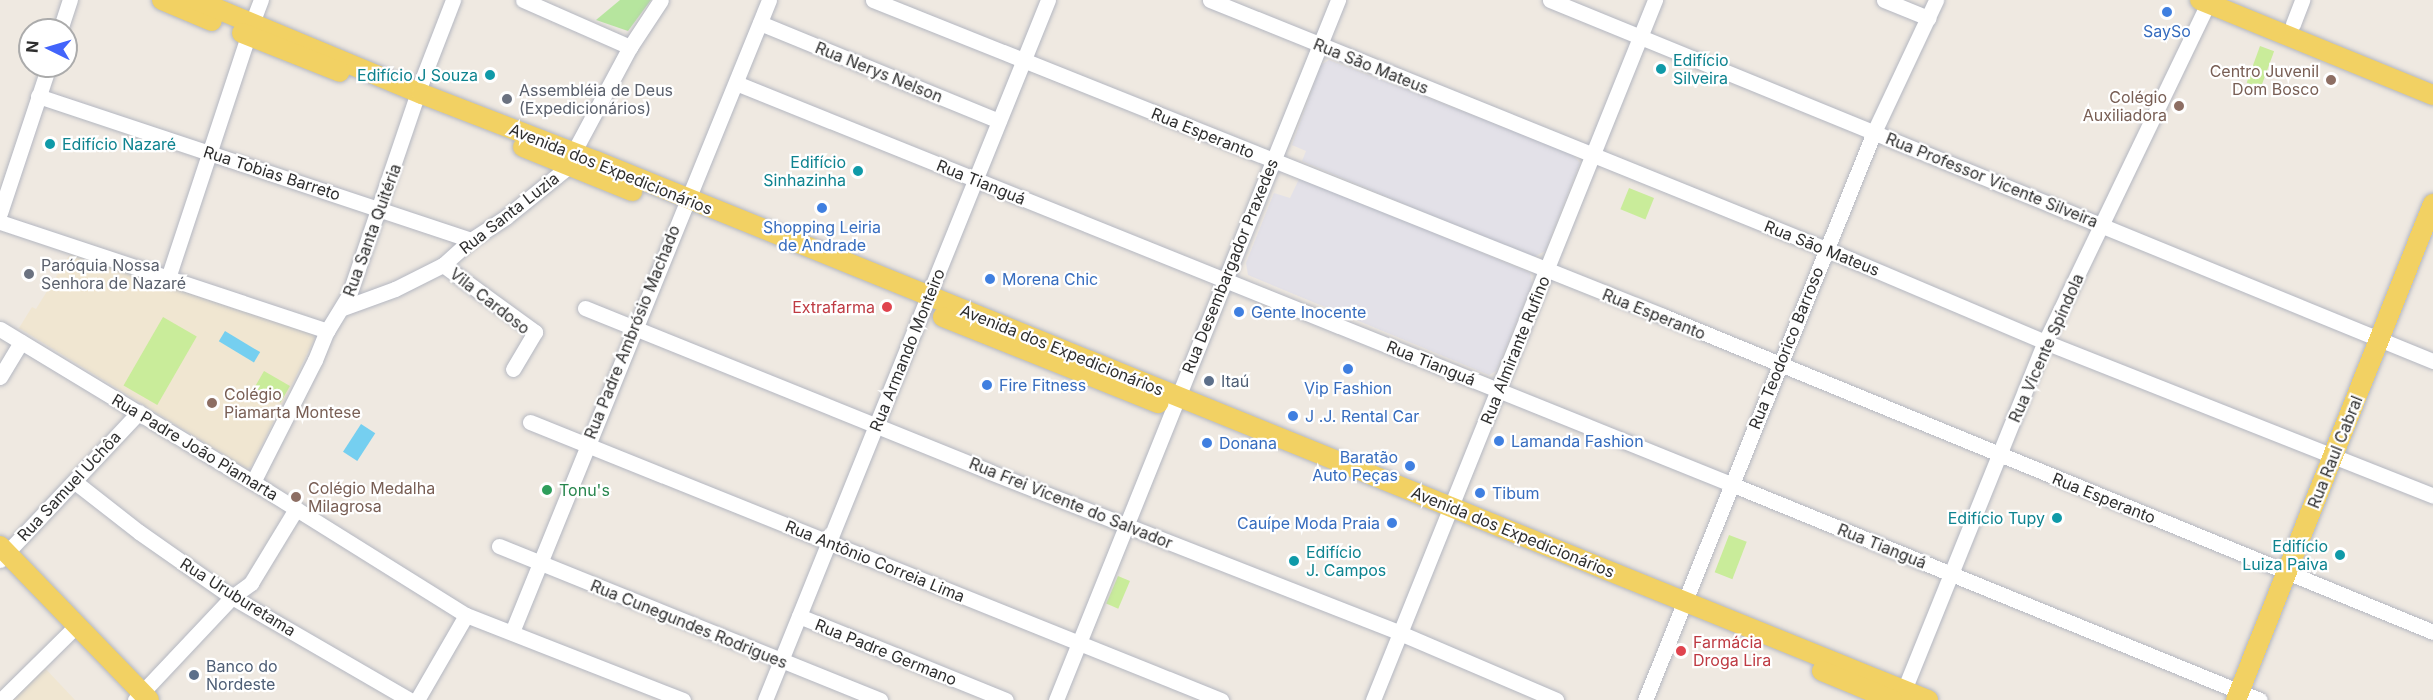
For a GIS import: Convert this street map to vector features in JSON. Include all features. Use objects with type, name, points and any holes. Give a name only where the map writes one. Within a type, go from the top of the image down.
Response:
[{"type":"main road","name":"Avenida dos Expedicionários","points":[[162,0],[250,29],[926,304],[1682,607],[1898,697],[1928,700]]},
{"type":"main road","name":"Avenida dos Expedicionários","points":[[196,0],[250,29]]},
{"type":"main road","points":[[2234,0],[2433,81]]},
{"type":"main road","points":[[2204,2],[2433,96]]},
{"type":"main road","name":"Rua Raul Cabral","points":[[2238,696],[2335,456],[2379,340],[2429,224],[2433,204]]},
{"type":"main road","points":[[2,553],[76,626],[142,698]]},
{"type":"street","points":[[64,18],[70,0]]},
{"type":"street","points":[[168,278],[261,0]]},
{"type":"street","name":"Rua Santa Quitéria","points":[[253,482],[315,360],[327,331],[343,308],[380,208],[416,98],[453,0]]},
{"type":"street","points":[[523,0],[630,47]]},
{"type":"street","name":"Rua Santa Luzia","points":[[343,308],[395,289],[443,265],[471,240],[538,193],[570,159],[630,47],[661,0]]},
{"type":"street","name":"Rua Padre Ambrósio Machado","points":[[512,632],[586,444],[769,0]]},
{"type":"street","name":"Rua Esperanto","points":[[873,0],[1780,365],[2433,632]]},
{"type":"street","name":"Rua São Mateus","points":[[1210,0],[1826,249],[2045,342],[2433,496]]},
{"type":"street","name":"Rua Desembargador Praxedes","points":[[1056,700],[1271,161],[1338,0]]},
{"type":"street","name":"Rua Professor Vicente Silveira","points":[[1550,0],[2433,361]]},
{"type":"street","name":"Rua Almirante Rufino","points":[[1373,700],[1655,0]]},
{"type":"street","points":[[1884,0],[1928,18]]},
{"type":"street","name":"Rua Teodorico Barroso","points":[[1645,700],[1874,132],[1936,0]]},
{"type":"street","points":[[2293,24],[2302,0]]},
{"type":"street","name":"Rua Armando Monteiro","points":[[765,700],[1024,61],[1043,1]]},
{"type":"street","name":"Rua Vicente Spíndola","points":[[1898,697],[2045,342],[2103,225],[2204,2]]},
{"type":"street","name":"Rua Nerys Nelson","points":[[760,23],[999,121]]},
{"type":"street","points":[[0,213],[44,78]]},
{"type":"street","name":"Rua Tianguá","points":[[736,83],[1731,484],[2238,696],[2260,700]]},
{"type":"street","name":"Rua Tobias Barreto","points":[[38,96],[471,240]]},
{"type":"street","points":[[0,222],[279,313],[327,331]]},
{"type":"street","name":"Vila Cardoso","points":[[443,265],[535,332],[513,369]]},
{"type":"street","name":"Rua Frei Vicente do Salvador","points":[[585,308],[1400,633],[1556,700]]},
{"type":"street","name":"Rua Padre João Piamarta","points":[[0,329],[139,412],[466,615],[512,632],[647,693],[683,700]]},
{"type":"street","points":[[0,377],[21,342]]},
{"type":"street","name":"Rua Samuel Uchôa","points":[[2,553],[75,482],[139,412]]},
{"type":"street","name":"Rua Antônio Correia Lima","points":[[530,422],[1221,700]]},
{"type":"street","name":"Rua Uruburetama","points":[[75,482],[139,532],[232,597],[410,700]]},
{"type":"street","points":[[142,698],[232,597],[251,583],[296,509]]},
{"type":"street","name":"Rua Cunegundes Rodrigues","points":[[499,546],[880,700]]},
{"type":"street","points":[[417,700],[466,615]]},
{"type":"street","name":"Rua Padre Germano","points":[[800,616],[1006,700]]},
{"type":"street","points":[[1,700],[76,626]]},
{"type":"shaded area","points":[[1329,60],[1571,153],[1580,163],[1545,251],[1532,258],[1302,161],[1306,151],[1292,145],[1321,65]]},
{"type":"shaded area","points":[[1300,177],[1530,273],[1532,284],[1496,371],[1489,375],[1248,275],[1246,263],[1274,193],[1290,198]]},
{"type":"shaded area","name":"Colégio Piamarta Montese","points":[[70,254],[313,334],[315,338],[251,467],[246,468],[19,328],[32,307],[36,309]]},
{"type":"shaded area","points":[[42,665],[75,700],[10,700]]},
{"type":"green space","points":[[620,0],[651,0],[628,31],[596,20]]},
{"type":"green space","points":[[2260,46],[2274,51],[2261,88],[2247,83]]},
{"type":"green space","points":[[1629,188],[1654,198],[1645,219],[1620,209]]},
{"type":"green space","points":[[163,317],[197,336],[157,405],[124,385]]},
{"type":"green space","points":[[264,371],[290,386],[280,402],[254,387]]},
{"type":"green space","points":[[1729,535],[1747,542],[1732,579],[1715,572]]},
{"type":"green space","points":[[1118,576],[1130,581],[1118,609],[1106,604]]},
{"type":"water","points":[[225,331],[260,352],[254,362],[219,341]]},
{"type":"water","points":[[361,424],[375,433],[357,461],[343,452]]},
{"type":"place","name":"SaySo","points":[[2167,12]]},
{"type":"place","name":"Edifício Silveira","points":[[1661,69]]},
{"type":"place","name":"Edifício J Souza","points":[[490,75]]},
{"type":"place","name":"Centro Juvenil Dom Bosco","points":[[2331,80]]},
{"type":"place","name":"Assembléia de Deus (Expedicionários)","points":[[507,99]]},
{"type":"place","name":"Colégio Auxiliadora","points":[[2179,106]]},
{"type":"place","name":"Edifício Nazaré","points":[[50,144]]},
{"type":"place","name":"Edifício Sinhazinha","points":[[858,171]]},
{"type":"place","name":"Shopping Leiria de Andrade","points":[[822,208]]},
{"type":"place","name":"Paróquia Nossa Senhora de Nazaré","points":[[29,274]]},
{"type":"place","name":"Morena Chic","points":[[990,279]]},
{"type":"place","name":"Extrafarma","points":[[887,307]]},
{"type":"place","name":"Gente Inocente","points":[[1239,312]]},
{"type":"place","name":"Vip Fashion","points":[[1348,369]]},
{"type":"place","name":"Itaú","points":[[1209,381]]},
{"type":"place","name":"Fire Fitness","points":[[987,385]]},
{"type":"place","name":"Colégio Piamarta Montese","points":[[212,403]]},
{"type":"place","name":"J .J. Rental Car","points":[[1293,416]]},
{"type":"place","name":"Lamanda Fashion","points":[[1499,441]]},
{"type":"place","name":"Donana","points":[[1207,443]]},
{"type":"place","name":"Baratão Auto Peças","points":[[1410,466]]},
{"type":"place","name":"Tonu's","points":[[547,490]]},
{"type":"place","name":"Tibum","points":[[1480,493]]},
{"type":"place","name":"Colégio Medalha Milagrosa","points":[[296,497]]},
{"type":"place","name":"Edifício Tupy","points":[[2057,518]]},
{"type":"place","name":"Cauípe Moda Praia","points":[[1392,523]]},
{"type":"place","name":"Edifício Luiza Paiva","points":[[2340,555]]},
{"type":"place","name":"Edifício J. Campos","points":[[1294,561]]},
{"type":"place","name":"Farmácia Droga Lira","points":[[1681,651]]},
{"type":"place","name":"Banco do Nordeste","points":[[194,675]]}]
